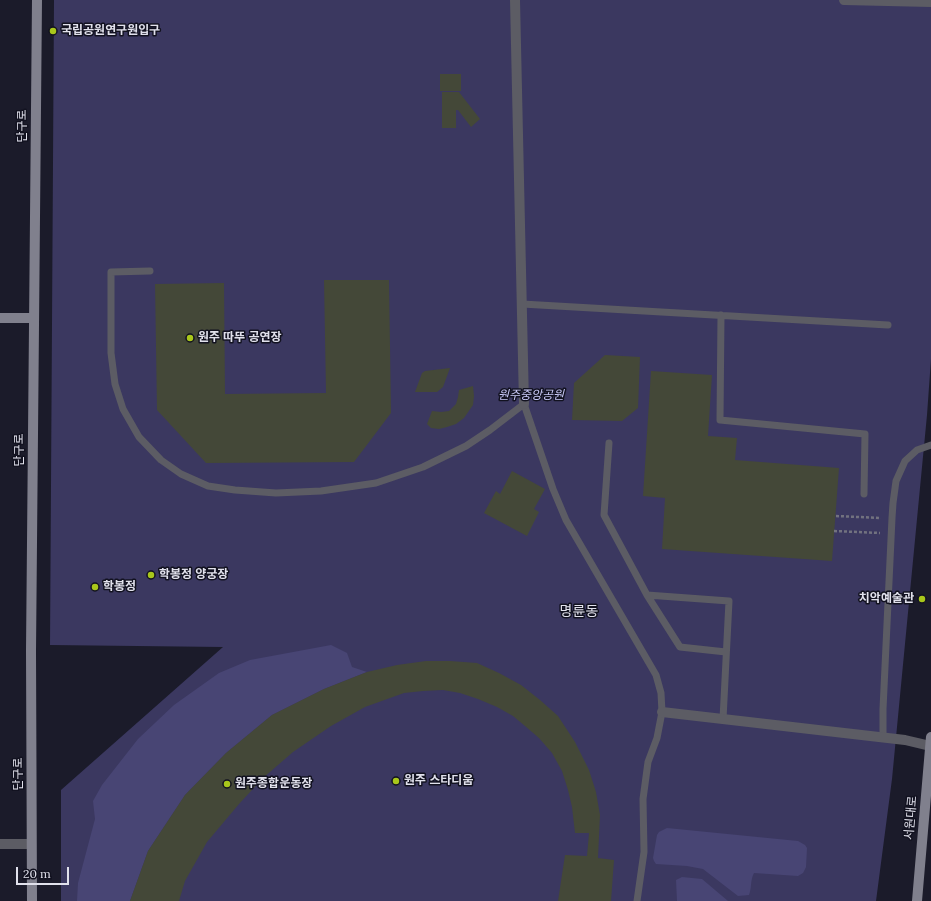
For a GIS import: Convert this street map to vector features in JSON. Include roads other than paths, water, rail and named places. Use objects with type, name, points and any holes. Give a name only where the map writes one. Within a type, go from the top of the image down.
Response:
[{"type":"street","name":"단구로","points":[[32,901],[31,651],[37,0]]},
{"type":"street","points":[[516,0],[524,404]]},
{"type":"street","points":[[844,0],[931,2]]},
{"type":"street","points":[[0,318],[34,318]]},
{"type":"street","points":[[662,712],[905,740],[931,741]]},
{"type":"street","name":"서원대로","points":[[917,901],[931,741]]},
{"type":"street","points":[[0,844],[31,844]]},
{"type":"lane","points":[[150,271],[111,272],[111,353],[115,384],[123,409],[139,437],[161,460],[181,474],[208,486],[235,490],[276,493],[321,491],[376,483],[423,467],[466,446],[524,404],[553,489],[566,520],[656,674],[661,693],[662,712],[657,738],[648,762],[643,799],[644,852],[637,901]]},
{"type":"lane","points":[[522,304],[888,325]]},
{"type":"lane","points":[[721,315],[720,420],[865,434],[864,494]]},
{"type":"lane","points":[[609,443],[604,515],[647,595],[680,647],[726,652]]},
{"type":"lane","points":[[883,737],[891,533],[896,481],[905,461],[917,450],[931,445]]},
{"type":"lane","points":[[647,595],[729,601],[723,719]]},
{"type":"place","name":"국립공원연구원입구","points":[[53,31]]},
{"type":"place","name":"원주 따뚜 공연장","points":[[190,338]]},
{"type":"place","name":"학봉정 양궁장","points":[[151,575]]},
{"type":"place","name":"학봉정","points":[[95,587]]},
{"type":"place","name":"치악예술관","points":[[922,599]]},
{"type":"place","name":"원주 스타디움","points":[[396,781]]},
{"type":"place","name":"원주종합운동장","points":[[227,784]]},
{"type":"district","name":"명륜동","points":[[579,612]]},
{"type":"park label","name":"원주중앙공원","points":[[531,396]]}]
